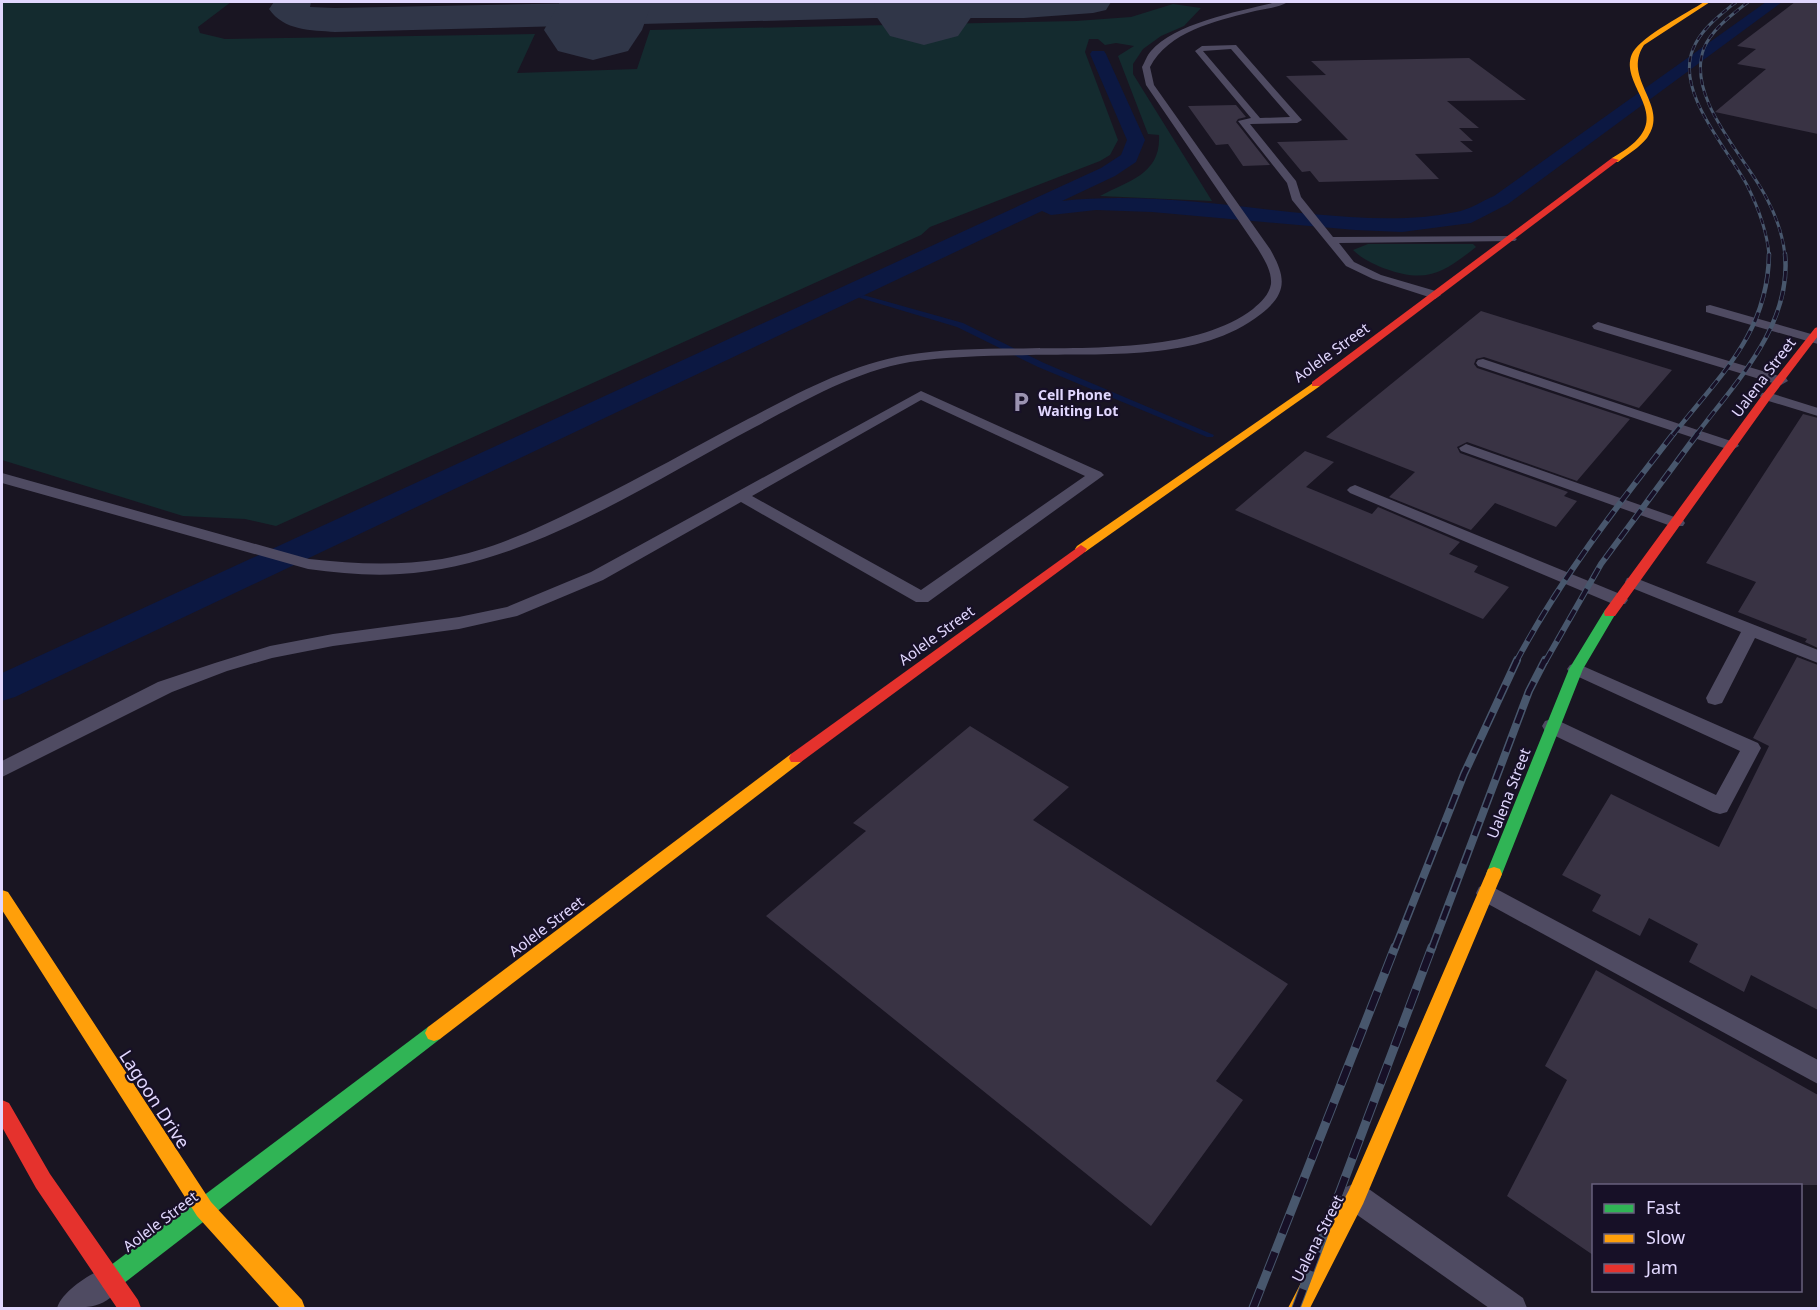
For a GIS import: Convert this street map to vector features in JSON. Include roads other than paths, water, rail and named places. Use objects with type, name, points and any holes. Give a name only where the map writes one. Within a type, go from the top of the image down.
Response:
[{"type":"street","name":"Aolele Street","points":[[111,1279],[759,785],[1064,561],[1313,386],[1639,142],[1652,123],[1651,109],[1631,61],[1638,47],[1706,2]]},
{"type":"street","name":"Ualena Street","points":[[1299,1308],[1356,1197],[1487,893],[1576,669],[1619,600],[1767,396],[1816,336]]},
{"type":"street","name":"Lagoon Drive","points":[[2,897],[204,1209],[294,1308]]},
{"type":"street","points":[[2,1109],[43,1181],[130,1308]]},
{"type":"lane","points":[[2,478],[308,564],[352,570],[414,569],[444,564],[510,546],[584,512],[837,380],[887,363],[961,354],[1124,349],[1172,344],[1213,335],[1246,320],[1267,303],[1277,283],[1272,262],[1147,79],[1146,61],[1165,42],[1187,30],[1284,2]]},
{"type":"lane","points":[[1165,42],[1184,43]]},
{"type":"lane","points":[[1257,120],[1199,51],[1198,46],[1233,47],[1297,120],[1257,120],[1243,120],[1292,183],[1296,198],[1318,228],[1350,264],[1362,271],[1435,295]]},
{"type":"lane","points":[[1329,240],[1511,239]]},
{"type":"lane","points":[[1710,309],[1816,336]]},
{"type":"lane","points":[[1598,326],[1781,381]]},
{"type":"lane","points":[[1483,363],[1732,446]]},
{"type":"lane","points":[[2,770],[165,687],[221,667],[270,652],[323,642],[449,625],[511,612],[597,576],[741,496],[921,396],[1096,475],[922,598],[741,496]]},
{"type":"lane","points":[[1767,396],[1818,412]]},
{"type":"lane","points":[[1466,448],[1677,523]]},
{"type":"lane","points":[[1354,490],[1619,600]]},
{"type":"lane","points":[[1633,582],[1818,657]]},
{"type":"lane","points":[[1715,698],[1751,630]]},
{"type":"lane","points":[[1552,726],[1720,806],[1751,748],[1576,669]]},
{"type":"lane","points":[[1487,893],[1818,1073]]},
{"type":"lane","points":[[1356,1197],[1513,1308]]},
{"type":"lane","points":[[71,1308],[111,1279]]},
{"type":"waterway","points":[[1051,209],[1096,204],[1152,206],[1355,224],[1402,225],[1463,218],[1501,200],[1775,2]]},
{"type":"waterway","points":[[2,688],[1108,172],[1129,158],[1136,140],[1098,54]]},
{"type":"waterway","points":[[849,293],[960,325],[1041,365],[1210,435]]},
{"type":"railway","points":[[1736,2],[1712,23],[1696,42],[1689,66],[1691,83],[1706,120],[1751,193],[1764,228],[1769,255]]},
{"type":"railway","points":[[1748,2],[1712,34],[1704,48],[1700,67],[1703,87],[1710,107],[1770,206],[1781,233],[1785,255]]},
{"type":"railway","points":[[1673,435],[1723,373],[1750,331],[1760,308],[1769,255]]},
{"type":"railway","points":[[1696,435],[1744,373],[1770,328],[1780,305],[1785,280],[1785,255]]},
{"type":"railway","points":[[1516,661],[1570,572],[1674,433]]},
{"type":"railway","points":[[1545,662],[1601,564],[1698,433]]},
{"type":"railway","points":[[1432,948],[1529,691],[1545,660]]},
{"type":"railway","points":[[1395,948],[1464,774],[1516,661]]},
{"type":"railway","points":[[1253,1308],[1395,947]]},
{"type":"railway","points":[[1296,1308],[1432,947]]},
{"type":"place","name":"Cell Phone Waiting Lot","points":[[1021,402]]}]
